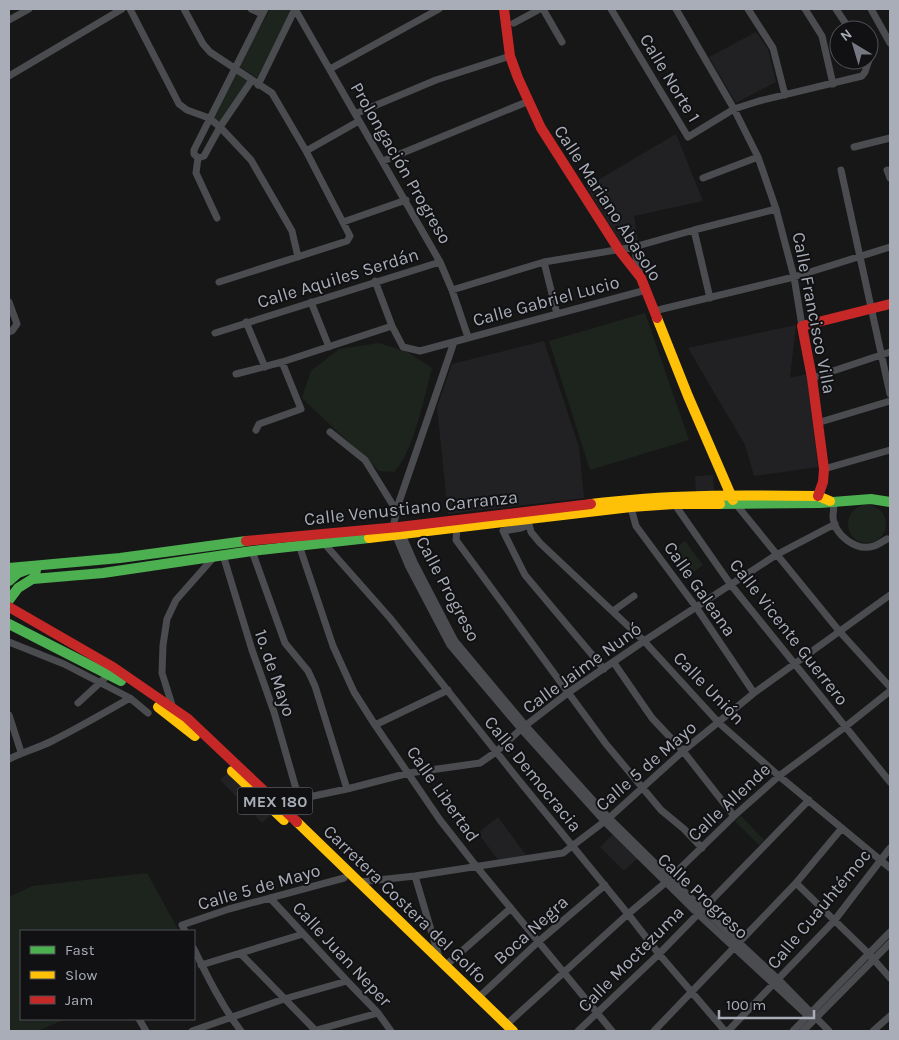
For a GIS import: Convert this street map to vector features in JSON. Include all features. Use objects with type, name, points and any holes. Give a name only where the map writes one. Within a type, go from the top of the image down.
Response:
[{"type":"main road","name":"Calle Mariano Abasolo","points":[[504,9],[510,56],[541,128],[619,250],[641,278],[733,499]]},
{"type":"main road","points":[[802,326],[890,304]]},
{"type":"main road","name":"Calle Francisco Villa","points":[[802,326],[812,378],[824,469]]},
{"type":"main road","points":[[819,499],[824,469]]},
{"type":"main road","name":"Calle Venustiano Carranza","points":[[396,528],[457,528],[630,503],[671,500],[819,499],[834,502]]},
{"type":"main road","points":[[834,502],[871,499],[887,500]]},
{"type":"main road","name":"Calle Venustiano Carranza","points":[[9,568],[321,538],[396,528],[528,519]]},
{"type":"main road","name":"Calle Venustiano Carranza","points":[[33,579],[103,573],[300,545],[321,538]]},
{"type":"main road","points":[[9,581],[18,573],[37,566],[37,574],[33,579],[19,587],[9,600]]},
{"type":"main road","name":"Carretera Costera del Golfo","points":[[9,608],[187,718],[209,738],[344,878],[507,1029]]},
{"type":"main road","name":"Carretera Costera del Golfo","points":[[10,624],[112,671],[186,728],[359,882],[478,998],[507,1029]]},
{"type":"street","points":[[9,20],[29,9]]},
{"type":"street","points":[[9,76],[122,9]]},
{"type":"street","points":[[130,9],[179,104],[187,110],[210,118],[251,160],[292,231],[298,257]]},
{"type":"street","points":[[184,9],[202,44],[219,60],[272,93],[306,151],[349,232],[350,239],[219,282]]},
{"type":"street","points":[[198,158],[194,154],[194,150],[264,12],[251,9]]},
{"type":"street","points":[[198,158],[204,156],[220,127],[255,82],[295,9]]},
{"type":"street","name":"Prolongación Progreso","points":[[295,9],[440,262],[468,337]]},
{"type":"street","points":[[330,70],[439,9]]},
{"type":"street","points":[[514,23],[542,9],[562,42]]},
{"type":"street","name":"Calle Norte 1","points":[[610,9],[688,137],[734,109]]},
{"type":"street","name":"Calle Francisco Villa","points":[[676,9],[734,109],[758,157],[776,210],[794,277],[802,326]]},
{"type":"street","points":[[748,9],[773,48],[785,95]]},
{"type":"street","points":[[805,9],[822,36],[833,84]]},
{"type":"street","points":[[836,9],[843,20]]},
{"type":"street","points":[[872,9],[890,44]]},
{"type":"street","points":[[306,151],[357,118],[436,80],[510,56]]},
{"type":"street","points":[[734,109],[862,76],[866,70]]},
{"type":"street","points":[[383,161],[529,101]]},
{"type":"street","points":[[854,147],[890,138]]},
{"type":"street","points":[[703,178],[758,157]]},
{"type":"street","points":[[198,158],[196,173],[217,218]]},
{"type":"street","points":[[841,170],[890,394]]},
{"type":"street","points":[[343,222],[406,200]]},
{"type":"street","points":[[452,290],[544,262],[634,247],[776,210]]},
{"type":"street","points":[[694,230],[710,298]]},
{"type":"street","points":[[634,247],[641,278]]},
{"type":"street","points":[[654,311],[794,277],[890,247]]},
{"type":"street","name":"Calle Aquiles Serdán","points":[[215,333],[440,262]]},
{"type":"street","points":[[544,262],[557,314]]},
{"type":"street","points":[[236,374],[282,362],[392,326],[375,282]]},
{"type":"street","name":"Calle Gabriel Lucio","points":[[392,326],[404,347],[420,351],[646,290]]},
{"type":"street","points":[[9,302],[17,324],[9,332]]},
{"type":"street","points":[[311,302],[329,347]]},
{"type":"street","points":[[246,322],[265,366]]},
{"type":"street","points":[[396,528],[396,510],[454,342]]},
{"type":"street","points":[[812,378],[890,352]]},
{"type":"street","points":[[257,427],[301,409],[282,362]]},
{"type":"street","points":[[817,423],[890,401]]},
{"type":"street","points":[[330,432],[365,460],[396,510]]},
{"type":"street","points":[[824,469],[890,450]]},
{"type":"street","name":"Calle Mariano Abasolo","points":[[733,499],[776,555],[890,689]]},
{"type":"street","name":"Calle Vicente Guerrero","points":[[671,500],[731,585],[796,663],[890,782]]},
{"type":"street","points":[[834,502],[833,519],[835,524],[841,535],[854,545],[872,547],[890,537]]},
{"type":"street","name":"Calle Galeana","points":[[630,503],[636,526],[696,607],[754,693]]},
{"type":"street","points":[[528,519],[521,528],[503,531],[525,575],[604,669]]},
{"type":"street","name":"Calle Unión","points":[[528,519],[540,543],[644,641],[719,723],[778,776],[890,868]]},
{"type":"street","name":"Calle Jaime Nunó","points":[[279,810],[299,800],[409,773],[480,763],[569,692],[644,641],[776,555],[835,524]]},
{"type":"street","name":"Calle Progreso","points":[[396,528],[408,565],[452,643],[524,728],[607,820],[668,881],[829,1031]]},
{"type":"street","points":[[457,528],[456,540],[606,744],[661,810],[684,829],[702,848]]},
{"type":"street","name":"Calle Democracia","points":[[321,538],[390,618],[659,954],[727,1031]]},
{"type":"street","name":"Calle Libertad","points":[[300,545],[333,646],[354,692],[440,820],[612,1031]]},
{"type":"street","points":[[252,551],[285,643],[308,671],[315,686],[347,789]]},
{"type":"street","points":[[173,708],[162,673],[163,645],[167,619],[176,600],[218,556]]},
{"type":"street","name":"1o. de Mayo","points":[[218,556],[274,712],[299,800]]},
{"type":"street","name":"Calle 5 de Mayo","points":[[359,882],[415,876],[563,853],[607,820],[683,751],[754,693],[890,595]]},
{"type":"street","points":[[613,611],[634,596]]},
{"type":"street","points":[[9,642],[64,664],[101,682],[130,698],[148,713]]},
{"type":"street","points":[[614,663],[652,718],[683,751],[734,816]]},
{"type":"street","points":[[78,703],[112,671]]},
{"type":"street","name":"Calle Allende","points":[[507,1029],[628,914],[668,881],[778,776],[845,727],[890,689]]},
{"type":"street","points":[[375,724],[448,690]]},
{"type":"street","points":[[9,759],[21,752],[49,743],[130,698]]},
{"type":"street","points":[[9,715],[21,752]]},
{"type":"street","name":"Calle Moctezuma","points":[[578,1031],[659,954],[809,800]]},
{"type":"street","points":[[654,1031],[796,883],[842,828]]},
{"type":"street","name":"Calle Cuauhtémoc","points":[[727,1031],[777,982],[834,921],[890,848]]},
{"type":"street","points":[[415,876],[443,964],[511,908]]},
{"type":"street","name":"Calle 5 de Mayo","points":[[183,928],[229,909],[344,878]]},
{"type":"street","points":[[796,883],[890,978]]},
{"type":"street","name":"Boca Negra","points":[[478,998],[538,942],[604,885]]},
{"type":"street","name":"Calle Juan Neper","points":[[270,898],[378,1012],[391,1031]]},
{"type":"street","points":[[793,1031],[812,1016],[871,957],[890,932]]},
{"type":"street","points":[[202,965],[303,934]]},
{"type":"street","points":[[871,957],[890,943]]},
{"type":"street","points":[[195,951],[208,979],[231,1017],[242,1031]]},
{"type":"street","points":[[241,954],[315,1031],[378,1012]]},
{"type":"street","points":[[192,1031],[284,999],[347,981]]},
{"type":"street","points":[[803,1031],[812,1016]]},
{"type":"street","points":[[873,1031],[890,1016]]},
{"type":"street","points":[[140,1020],[146,1031]]},
{"type":"shaded area","points":[[270,9],[291,10],[257,78],[239,66]]},
{"type":"shaded area","points":[[756,32],[768,49],[776,82],[736,103],[709,57]]},
{"type":"shaded area","points":[[236,73],[247,81],[221,123],[212,118]]},
{"type":"shaded area","points":[[676,134],[703,201],[634,216],[638,240],[622,245],[586,187]]},
{"type":"shaded area","points":[[645,313],[689,440],[590,470],[549,341]]},
{"type":"shaded area","points":[[796,325],[790,378],[807,374],[818,467],[754,476],[745,445],[688,348]]},
{"type":"shaded area","points":[[544,341],[579,447],[584,498],[448,514],[437,407],[452,364]]},
{"type":"shaded area","points":[[379,343],[407,352],[432,368],[413,438],[401,463],[394,472],[379,471],[302,398],[311,371],[339,349]]},
{"type":"shaded area","points":[[713,475],[714,491],[696,493],[695,476]]},
{"type":"shaded area","points":[[867,505],[874,506],[880,511],[885,517],[885,531],[880,537],[874,542],[867,543],[860,542],[854,537],[849,531],[848,524],[849,517],[854,511],[860,506]]},
{"type":"shaded area","points":[[685,541],[703,565],[686,578],[668,554]]},
{"type":"shaded area","points":[[229,772],[271,814],[262,823],[220,780]]},
{"type":"shaded area","points":[[741,816],[764,840],[759,845],[735,821]]},
{"type":"shaded area","points":[[498,817],[526,855],[498,860],[478,833]]},
{"type":"shaded area","points":[[613,834],[638,858],[624,871],[600,847]]},
{"type":"shaded area","points":[[147,873],[178,930],[20,930],[20,1020],[64,1020],[37,1031],[9,1031],[9,897],[32,886]]},
{"type":"traffic: fast","points":[[720,504],[820,503],[871,499],[890,502]]},
{"type":"traffic: fast","points":[[33,579],[103,573],[252,551],[369,538]]},
{"type":"traffic: fast","points":[[9,568],[120,558],[246,541]]},
{"type":"traffic: fast","points":[[9,581],[18,573],[37,566],[34,578],[18,588],[9,600]]},
{"type":"traffic: fast","points":[[9,624],[121,681]]},
{"type":"traffic: slow","points":[[657,318],[733,500]]},
{"type":"traffic: slow","points":[[591,504],[647,498],[733,495],[818,496],[830,501]]},
{"type":"traffic: slow","points":[[369,538],[631,507],[674,504],[720,504]]},
{"type":"traffic: slow","points":[[158,707],[195,736]]},
{"type":"traffic: slow","points":[[232,771],[284,820]]},
{"type":"traffic: slow","points":[[297,822],[513,1031]]},
{"type":"traffic: jam","points":[[504,9],[510,56],[541,128],[619,250],[641,278],[657,318]]},
{"type":"traffic: jam","points":[[818,496],[823,482],[824,469],[812,378],[802,326],[890,304]]},
{"type":"traffic: jam","points":[[246,541],[399,527],[591,504]]},
{"type":"traffic: jam","points":[[9,607],[113,667],[187,718],[297,822]]}]
